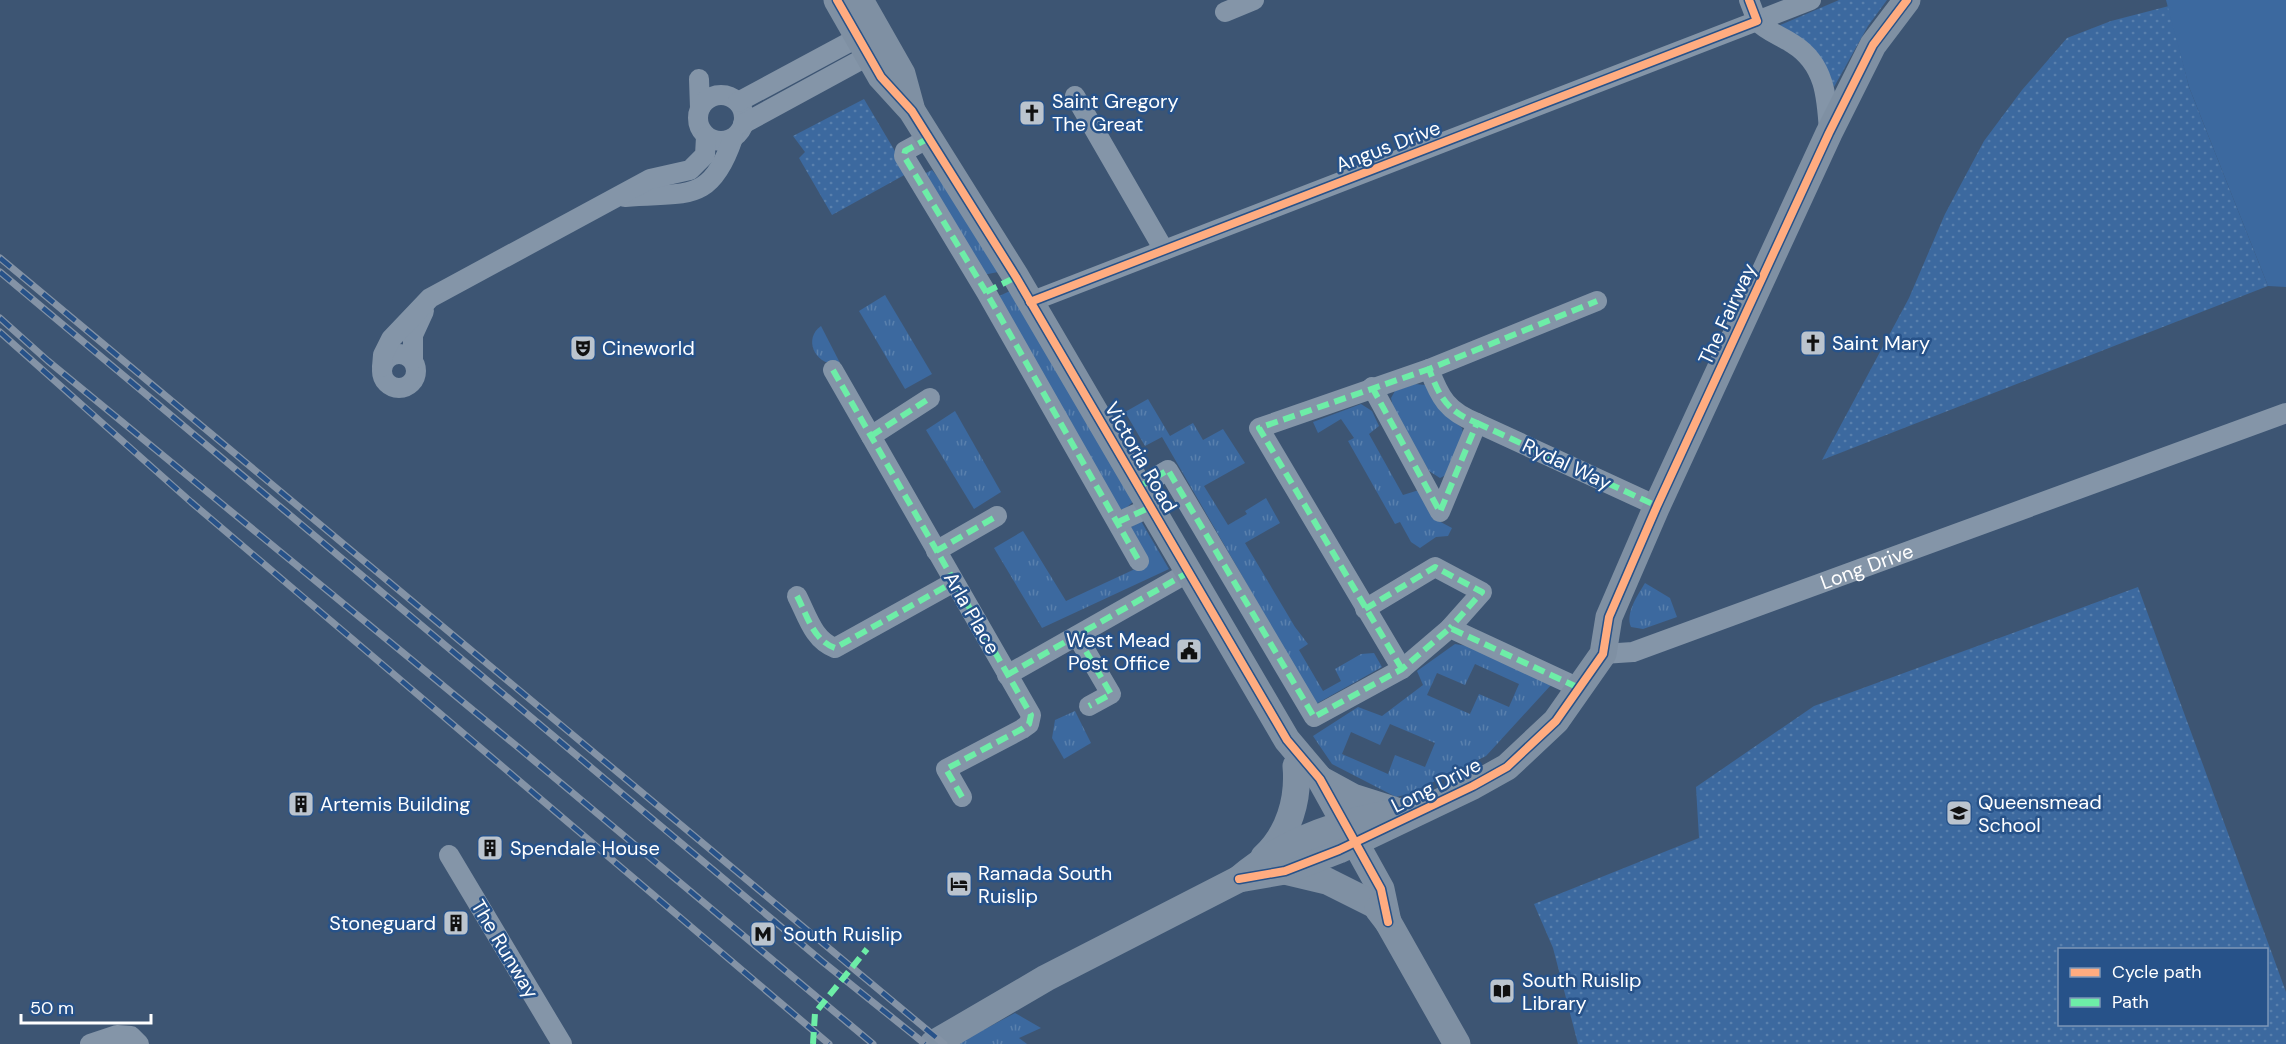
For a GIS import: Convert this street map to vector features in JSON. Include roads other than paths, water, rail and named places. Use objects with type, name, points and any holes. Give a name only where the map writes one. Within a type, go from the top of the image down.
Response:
[{"type":"street","name":"Victoria Road","points":[[837,0],[872,42]]},
{"type":"street","name":"Victoria Road","points":[[860,0],[888,87],[912,111],[1016,277],[1287,740],[1320,779],[1341,836]]},
{"type":"street","points":[[1225,12],[1254,0]]},
{"type":"street","points":[[1749,0],[1757,21],[1811,0]]},
{"type":"street","name":"The Fairway","points":[[1603,654],[1608,617],[1829,133],[1873,45],[1907,0]]},
{"type":"street","name":"The Fairway","points":[[1757,21],[1764,28],[1800,48],[1816,65],[1825,87],[1829,133]]},
{"type":"street","name":"Angus Drive","points":[[1030,302],[1757,21]]},
{"type":"street","points":[[430,298],[413,335],[413,360],[417,371],[408,386],[391,387],[384,379],[383,355],[392,339],[430,298],[650,179],[690,170],[705,155],[706,137],[698,121],[700,108],[708,99],[719,96],[738,102],[872,42]]},
{"type":"street","points":[[706,137],[719,141],[738,131],[872,42]]},
{"type":"street","points":[[1075,96],[1164,250]]},
{"type":"street","points":[[616,197],[690,193],[704,186],[721,167],[738,131],[742,112],[738,102]]},
{"type":"street","points":[[929,138],[905,152],[904,156],[986,292],[1139,561]]},
{"type":"street","points":[[986,292],[1016,277]]},
{"type":"street","points":[[1402,669],[1259,428],[1372,387],[1430,369],[1597,301]]},
{"type":"street","points":[[382,367],[387,359],[397,354],[404,354],[413,360]]},
{"type":"street","name":"Rydal Way","points":[[1430,369],[1438,393],[1456,415],[1657,506]]},
{"type":"street","name":"Arla Place","points":[[833,370],[1007,675],[1189,572]]},
{"type":"street","points":[[1372,387],[1440,512],[1477,423]]},
{"type":"street","points":[[871,436],[930,398]]},
{"type":"street","name":"Long Drive","points":[[933,1044],[1046,978],[1248,871],[1413,812],[1473,786],[1507,767],[1556,721],[1603,654],[1634,652],[2286,413]]},
{"type":"street","points":[[1118,522],[1145,497],[1168,470],[1314,717],[1402,669],[1450,628],[1482,592],[1435,567],[1365,609]]},
{"type":"street","points":[[936,550],[997,516]]},
{"type":"street","points":[[797,596],[818,637],[826,645],[835,648],[954,582]]},
{"type":"street","points":[[1450,628],[1579,688]]},
{"type":"street","points":[[1077,636],[1111,694],[1089,706]]},
{"type":"street","points":[[962,797],[946,768],[1029,724],[1031,715],[1007,675]]},
{"type":"street","name":"Victoria Road","points":[[1287,740],[1296,766],[1341,836],[1381,905],[1457,1044]]},
{"type":"street","points":[[1248,871],[1281,837],[1287,825],[1296,796],[1296,766]]},
{"type":"street","points":[[1320,779],[1372,805],[1413,812]]},
{"type":"street","points":[[1286,871],[1327,881],[1381,905],[1384,856],[1395,831],[1413,812]]},
{"type":"street","name":"Long Drive","points":[[1248,871],[1286,871],[1341,836]]},
{"type":"street","name":"The Runway","points":[[449,855],[561,1044]]},
{"type":"street","points":[[96,1042],[117,1035],[131,1036],[139,1044]]},
{"type":"railway","points":[[0,258],[944,1044]]},
{"type":"railway","points":[[0,272],[823,962],[925,1044]]},
{"type":"railway","points":[[0,318],[48,361],[519,748],[873,1044]]},
{"type":"railway","points":[[0,332],[191,502],[829,1044]]},
{"type":"place","name":"Saint Gregory The Great","points":[[1032,113]]},
{"type":"place","name":"Saint Mary","points":[[1813,343]]},
{"type":"place","name":"Cineworld","points":[[583,348]]},
{"type":"place","name":"West Mead Post Office","points":[[1189,651]]},
{"type":"place","name":"Artemis Building","points":[[301,804]]},
{"type":"place","name":"Queensmead School","points":[[1959,813]]},
{"type":"place","name":"Spendale House","points":[[490,848]]},
{"type":"place","name":"Ramada South Ruislip","points":[[959,884]]},
{"type":"place","name":"Stoneguard","points":[[456,923]]},
{"type":"place","name":"South Ruislip","points":[[763,934]]},
{"type":"place","name":"South Ruislip Library","points":[[1502,991]]}]
